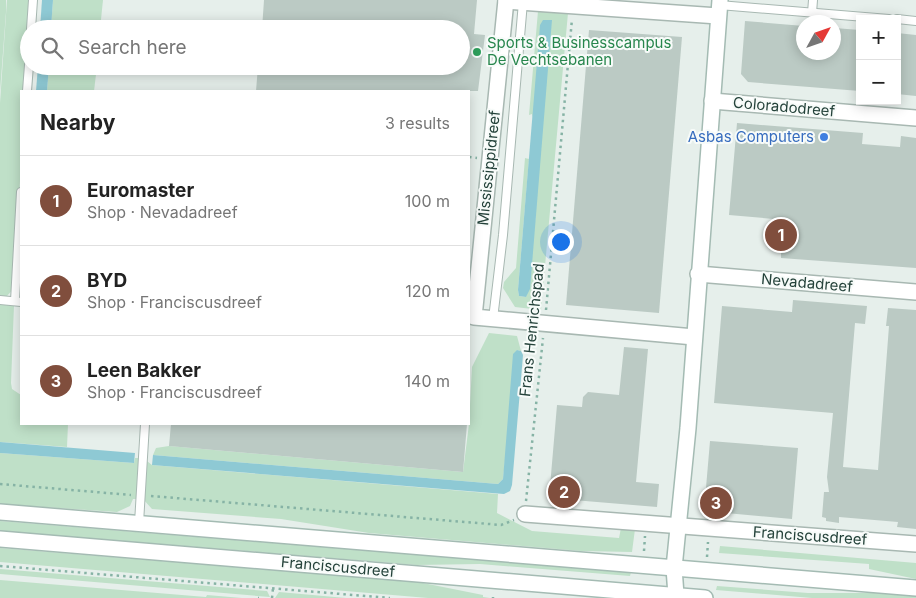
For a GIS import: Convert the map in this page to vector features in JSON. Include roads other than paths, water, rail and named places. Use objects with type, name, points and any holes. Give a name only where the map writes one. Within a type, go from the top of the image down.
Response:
[{"type":"street","name":"Mississippidreef","points":[[694,337],[545,323],[471,319],[506,0],[573,7],[719,7]]},
{"type":"street","points":[[675,597],[674,568],[719,7]]},
{"type":"street","name":"Coloradodreef","points":[[712,101],[916,118]]},
{"type":"street","name":"Nevadadreef","points":[[698,274],[916,292]]},
{"type":"street","name":"Franciscusdreef","points":[[0,512],[916,588]]},
{"type":"street","name":"Franciscusdreef","points":[[525,514],[916,544]]},
{"type":"street","name":"Franciscusdreef","points":[[0,539],[675,597],[705,598]]},
{"type":"lane","points":[[32,20],[33,0]]},
{"type":"lane","points":[[812,12],[813,0]]},
{"type":"lane","name":"Mississippidreef","points":[[493,319],[503,235],[523,2]]},
{"type":"lane","points":[[719,7],[856,16]]},
{"type":"lane","points":[[901,20],[916,21]]},
{"type":"lane","points":[[27,90],[28,75]]},
{"type":"lane","points":[[0,300],[18,301],[20,228]]},
{"type":"lane","points":[[139,523],[139,495],[145,425]]},
{"type":"water","points":[[42,0],[53,0],[52,20],[41,20]]},
{"type":"water","points":[[543,20],[552,20],[530,289],[526,297],[519,296],[518,290],[540,25]]},
{"type":"water","points":[[37,75],[48,75],[47,90],[36,90]]},
{"type":"water","points":[[517,350],[521,351],[523,355],[512,485],[510,491],[504,494],[152,465],[153,455],[498,484],[503,479],[513,354]]},
{"type":"water","points":[[0,442],[135,453],[134,463],[0,453]]},
{"type":"place","name":"Sports & Businesscampus De Vechtsebanen","points":[[477,52]]},
{"type":"place","name":"Asbas Computers","points":[[824,137]]},
{"type":"place","name":"Euromaster","points":[[781,235]]},
{"type":"place","name":"BYD","points":[[564,492]]},
{"type":"place","name":"Leen Bakker","points":[[716,503]]}]
